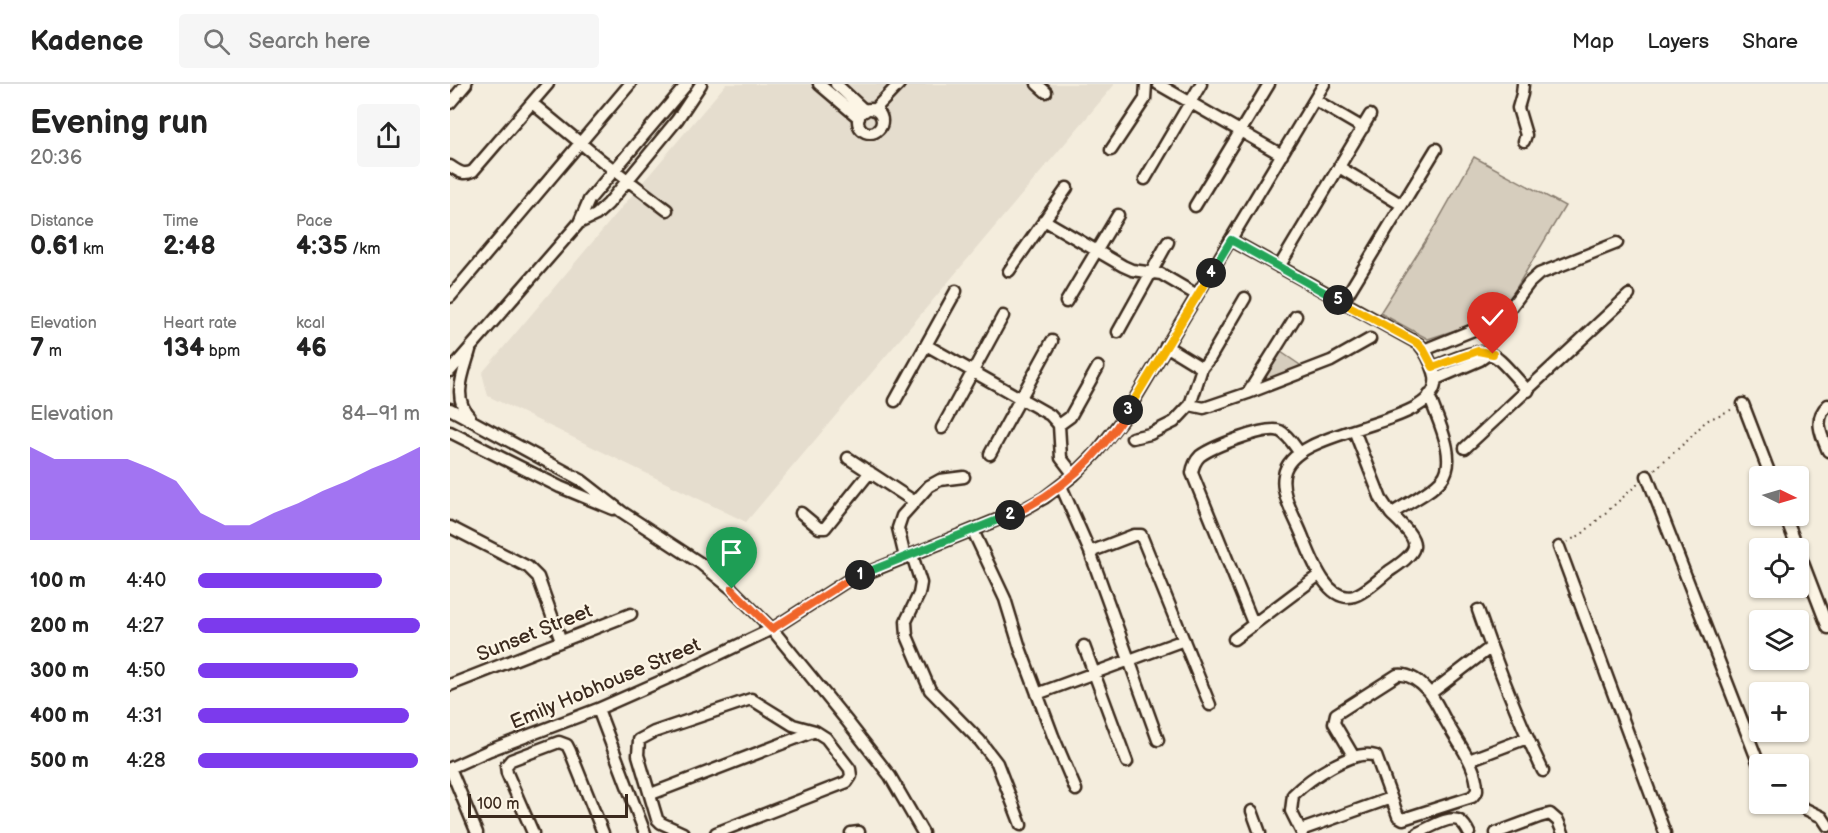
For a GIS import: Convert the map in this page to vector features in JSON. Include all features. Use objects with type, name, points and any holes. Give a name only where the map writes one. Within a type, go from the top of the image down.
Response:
[{"type":"street","points":[[450,103],[466,84]]},
{"type":"street","points":[[450,166],[463,173],[473,171],[548,84]]},
{"type":"street","points":[[450,297],[630,84]]},
{"type":"street","points":[[450,371],[579,222],[590,200],[687,84]]},
{"type":"street","points":[[579,222],[596,215],[608,204],[677,120],[700,84]]},
{"type":"street","points":[[819,84],[866,113]]},
{"type":"street","points":[[836,84],[866,113]]},
{"type":"street","points":[[866,113],[899,84]]},
{"type":"street","points":[[1037,84],[1046,92]]},
{"type":"street","points":[[1111,150],[1144,99],[1146,84]]},
{"type":"street","points":[[1158,84],[1282,155]]},
{"type":"street","points":[[1145,179],[1201,84]]},
{"type":"street","points":[[1195,206],[1269,84]]},
{"type":"street","name":"Emily Hobhouse Street","points":[[450,768],[490,750],[598,709],[772,629],[847,581],[1024,509],[1061,486],[1112,435],[1324,84]]},
{"type":"street","points":[[1523,84],[1518,108],[1526,135],[1524,141]]},
{"type":"street","points":[[1315,100],[1363,128]]},
{"type":"street","points":[[532,103],[667,210]]},
{"type":"street","points":[[1279,267],[1370,115]]},
{"type":"street","points":[[1343,302],[1436,149]]},
{"type":"street","points":[[1339,167],[1402,205]]},
{"type":"street","points":[[1009,271],[1067,188]]},
{"type":"street","points":[[1066,302],[1118,215]]},
{"type":"street","points":[[1044,220],[1132,270],[1161,274],[1197,295]]},
{"type":"street","points":[[1231,240],[1419,344],[1433,367],[1436,379],[1429,395],[1412,411],[1354,429],[1299,452],[1289,461],[1285,469],[1284,486],[1287,500],[1319,575],[1335,591],[1352,597],[1398,564],[1412,551],[1414,545],[1412,539],[1381,499],[1354,429]]},
{"type":"street","points":[[1118,333],[1168,242]]},
{"type":"street","points":[[1424,350],[1498,321],[1508,313],[1529,283],[1539,274],[1617,243]]},
{"type":"street","points":[[895,401],[956,291]]},
{"type":"street","points":[[1465,448],[1629,295]]},
{"type":"street","points":[[1132,438],[1150,434],[1174,423],[1190,405],[1202,368],[1245,298]]},
{"type":"street","points":[[942,428],[1003,316]]},
{"type":"street","points":[[1248,393],[1296,316]]},
{"type":"street","points":[[1190,405],[1204,408],[1248,393],[1331,362],[1370,339]]},
{"type":"street","points":[[990,454],[1052,341]]},
{"type":"street","points":[[926,345],[1050,415],[1059,425],[1061,458],[1074,475]]},
{"type":"street","points":[[1166,346],[1202,368]]},
{"type":"street","points":[[471,347],[460,394],[464,411],[476,423]]},
{"type":"street","points":[[1433,367],[1478,351],[1490,353],[1502,362],[1528,391]]},
{"type":"street","points":[[1436,379],[1480,360],[1490,353]]},
{"type":"street","points":[[1059,425],[1070,417],[1098,367]]},
{"type":"street","points":[[1391,514],[1433,487],[1443,478],[1448,469],[1450,461],[1448,449],[1429,395]]},
{"type":"street","points":[[1743,404],[1766,466]]},
{"type":"street","points":[[1828,405],[1820,415],[1819,421],[1828,452]]},
{"type":"street","points":[[450,409],[581,480],[622,512],[718,576],[772,629],[890,776],[923,833]]},
{"type":"street","points":[[1253,623],[1192,473],[1194,465],[1203,454],[1250,434],[1272,429],[1286,435],[1299,452]]},
{"type":"street","points":[[450,432],[560,487],[622,512]]},
{"type":"street","points":[[848,458],[915,502]]},
{"type":"street","points":[[801,513],[819,528],[825,528],[870,472]]},
{"type":"street","points":[[1647,476],[1755,754]]},
{"type":"street","points":[[964,477],[934,483],[902,516],[898,528],[921,583],[919,594],[906,621],[907,636],[930,690],[980,741],[997,763],[1021,825]]},
{"type":"street","points":[[1061,486],[1090,552],[1158,740]]},
{"type":"street","points":[[450,527],[528,567],[538,577],[561,640]]},
{"type":"street","points":[[973,531],[1005,599],[1037,694],[1076,790]]},
{"type":"street","points":[[1090,552],[1134,535],[1141,535],[1210,705]]},
{"type":"street","points":[[1559,547],[1665,833]]},
{"type":"street","points":[[1234,639],[1319,575]]},
{"type":"street","points":[[1809,579],[1828,628]]},
{"type":"street","points":[[1478,610],[1527,738],[1543,771]]},
{"type":"street","name":"Sunset Street","points":[[450,685],[631,614]]},
{"type":"street","points":[[1037,694],[1095,675],[1184,640]]},
{"type":"street","points":[[1084,646],[1127,762]]},
{"type":"street","points":[[1431,693],[1491,648]]},
{"type":"street","points":[[1354,757],[1334,723],[1336,714],[1397,675],[1415,679],[1431,693],[1469,760],[1478,787],[1472,797],[1406,819],[1399,818],[1376,756],[1368,754],[1354,757],[1310,780],[1293,795],[1292,811],[1301,832],[1391,798]]},
{"type":"street","points":[[683,833],[657,819],[638,755],[639,740],[654,732],[751,699],[793,725],[815,731],[826,738],[850,769],[851,776],[847,782],[716,833]]},
{"type":"street","points":[[598,709],[645,833]]},
{"type":"street","points":[[651,794],[815,731]]},
{"type":"street","points":[[1469,760],[1527,738]]},
{"type":"street","points":[[533,833],[506,766],[511,760],[551,744],[563,742],[570,751],[600,832]]},
{"type":"street","points":[[450,768],[477,833]]},
{"type":"street","points":[[1252,811],[1260,833]]},
{"type":"street","points":[[1809,811],[1822,817],[1828,826]]},
{"type":"street","points":[[1496,833],[1550,814],[1558,821],[1563,833]]},
{"type":"street","points":[[1419,833],[1456,819],[1460,820],[1469,833]]},
{"type":"shaded area","points":[[726,84],[1115,84],[746,522],[488,396],[482,373]]},
{"type":"shaded area","points":[[1474,157],[1565,206],[1502,312],[1428,339],[1380,313],[1435,226]]},
{"type":"shaded area","points":[[1281,352],[1303,367],[1264,380]]},
{"type":"route","points":[[732,589],[772,629],[847,581],[1024,509],[1044,498],[1074,475],[1112,435],[1231,240],[1419,344],[1433,367],[1478,351],[1493,354]]}]
